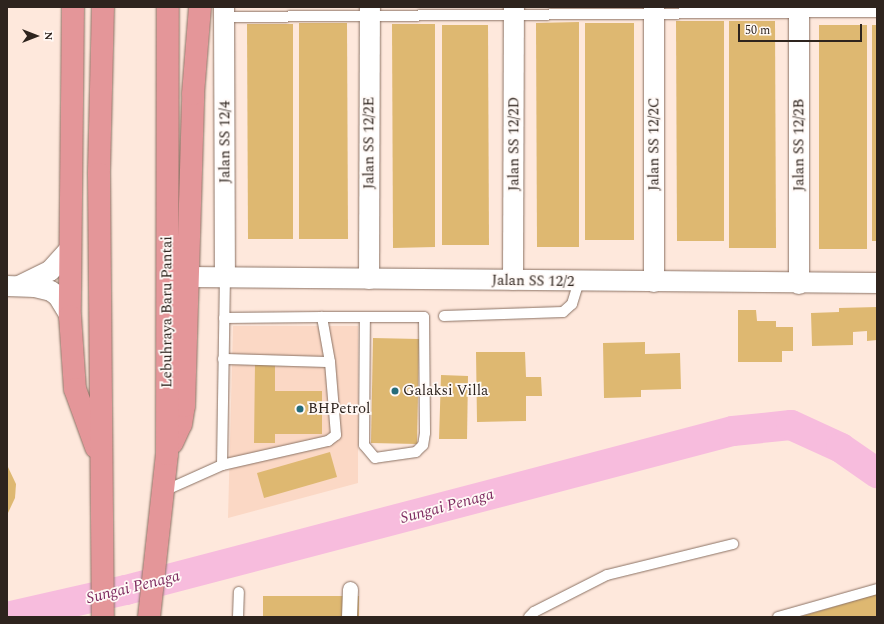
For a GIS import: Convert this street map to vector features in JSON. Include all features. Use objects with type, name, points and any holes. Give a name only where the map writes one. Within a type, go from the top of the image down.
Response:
[{"type":"highway","points":[[73,7],[70,316],[75,389],[101,461]]},
{"type":"highway","points":[[102,7],[99,174],[103,617]]},
{"type":"highway","name":"Lebuhraya Baru Pantai","points":[[150,617],[167,454],[168,7]]},
{"type":"highway","points":[[188,7],[188,69],[193,94]]},
{"type":"highway","points":[[167,454],[181,424],[184,406],[189,277],[193,94],[200,7]]},
{"type":"street","name":"Jalan SS 12/2C","points":[[654,10],[654,282]]},
{"type":"street","name":"Jalan SS 12/2B","points":[[798,10],[798,284]]},
{"type":"street","name":"Jalan SS 12/2E","points":[[369,279],[370,11]]},
{"type":"street","name":"Jalan SS 12/2D","points":[[513,280],[514,11]]},
{"type":"street","name":"Jalan SS 12/4","points":[[224,12],[226,277]]},
{"type":"street","points":[[11,284],[50,272],[70,248]]},
{"type":"street","name":"Jalan SS 12/2","points":[[189,277],[798,284],[877,283]]},
{"type":"street","points":[[11,284],[51,291],[58,296],[70,316]]},
{"type":"street","points":[[349,617],[350,589]]},
{"type":"lane","points":[[224,12],[798,10],[877,12]]},
{"type":"lane","points":[[222,465],[223,359],[226,277]]},
{"type":"lane","points":[[444,316],[563,312],[572,304],[579,281]]},
{"type":"lane","points":[[224,318],[322,317],[365,317],[424,317],[425,433],[423,445],[416,452],[376,458],[364,445],[365,317]]},
{"type":"lane","points":[[164,491],[222,465],[328,441],[336,435],[330,362],[322,317]]},
{"type":"lane","points":[[223,359],[330,362]]},
{"type":"lane","points":[[529,617],[534,612],[607,575],[733,544]]},
{"type":"lane","points":[[778,617],[877,589]]},
{"type":"lane","points":[[238,617],[239,592]]},
{"type":"shaded area","points":[[233,326],[358,326],[358,483],[228,518]]},
{"type":"building","points":[[676,21],[724,21],[724,241],[677,241]]},
{"type":"building","points":[[729,21],[775,21],[776,248],[729,248]]},
{"type":"building","points":[[579,22],[579,247],[537,247],[536,23]]},
{"type":"building","points":[[299,23],[347,23],[348,239],[299,239]]},
{"type":"building","points":[[585,23],[634,23],[634,240],[585,240]]},
{"type":"building","points":[[247,24],[293,24],[293,239],[248,239]]},
{"type":"building","points":[[392,24],[435,24],[435,247],[393,248]]},
{"type":"building","points":[[442,25],[488,25],[489,245],[442,245]]},
{"type":"building","points":[[819,25],[867,25],[867,249],[819,249]]},
{"type":"building","points":[[872,25],[877,25],[877,241],[872,241]]},
{"type":"building","points":[[877,307],[877,340],[867,341],[867,331],[853,332],[853,345],[812,346],[811,313],[839,312],[839,308]]},
{"type":"building","points":[[738,310],[756,310],[757,321],[776,321],[776,327],[793,327],[793,351],[782,351],[782,362],[738,362]]},
{"type":"building","name":"Galaksi Villa","points":[[373,338],[419,339],[417,444],[371,443]]},
{"type":"building","points":[[645,342],[645,354],[680,353],[681,389],[641,390],[641,397],[604,398],[603,343]]},
{"type":"building","points":[[476,352],[525,352],[526,377],[541,377],[542,396],[526,396],[526,421],[477,422]]},
{"type":"building","points":[[255,363],[275,363],[275,391],[322,391],[322,434],[275,434],[275,443],[254,443]]},
{"type":"building","points":[[441,375],[468,376],[467,439],[439,439]]},
{"type":"building","points":[[330,452],[337,477],[264,498],[257,473]]},
{"type":"building","points":[[7,465],[16,484],[15,498],[7,515]]},
{"type":"building","points":[[877,594],[877,617],[799,617]]},
{"type":"building","points":[[263,596],[359,596],[359,617],[263,617]]},
{"type":"waterway","name":"Sungai Penaga","points":[[7,617],[126,590],[733,431],[791,425],[841,448],[877,473]]},
{"type":"place","name":"Galaksi Villa","points":[[395,391]]},
{"type":"place","name":"BHPetrol","points":[[300,409]]}]
